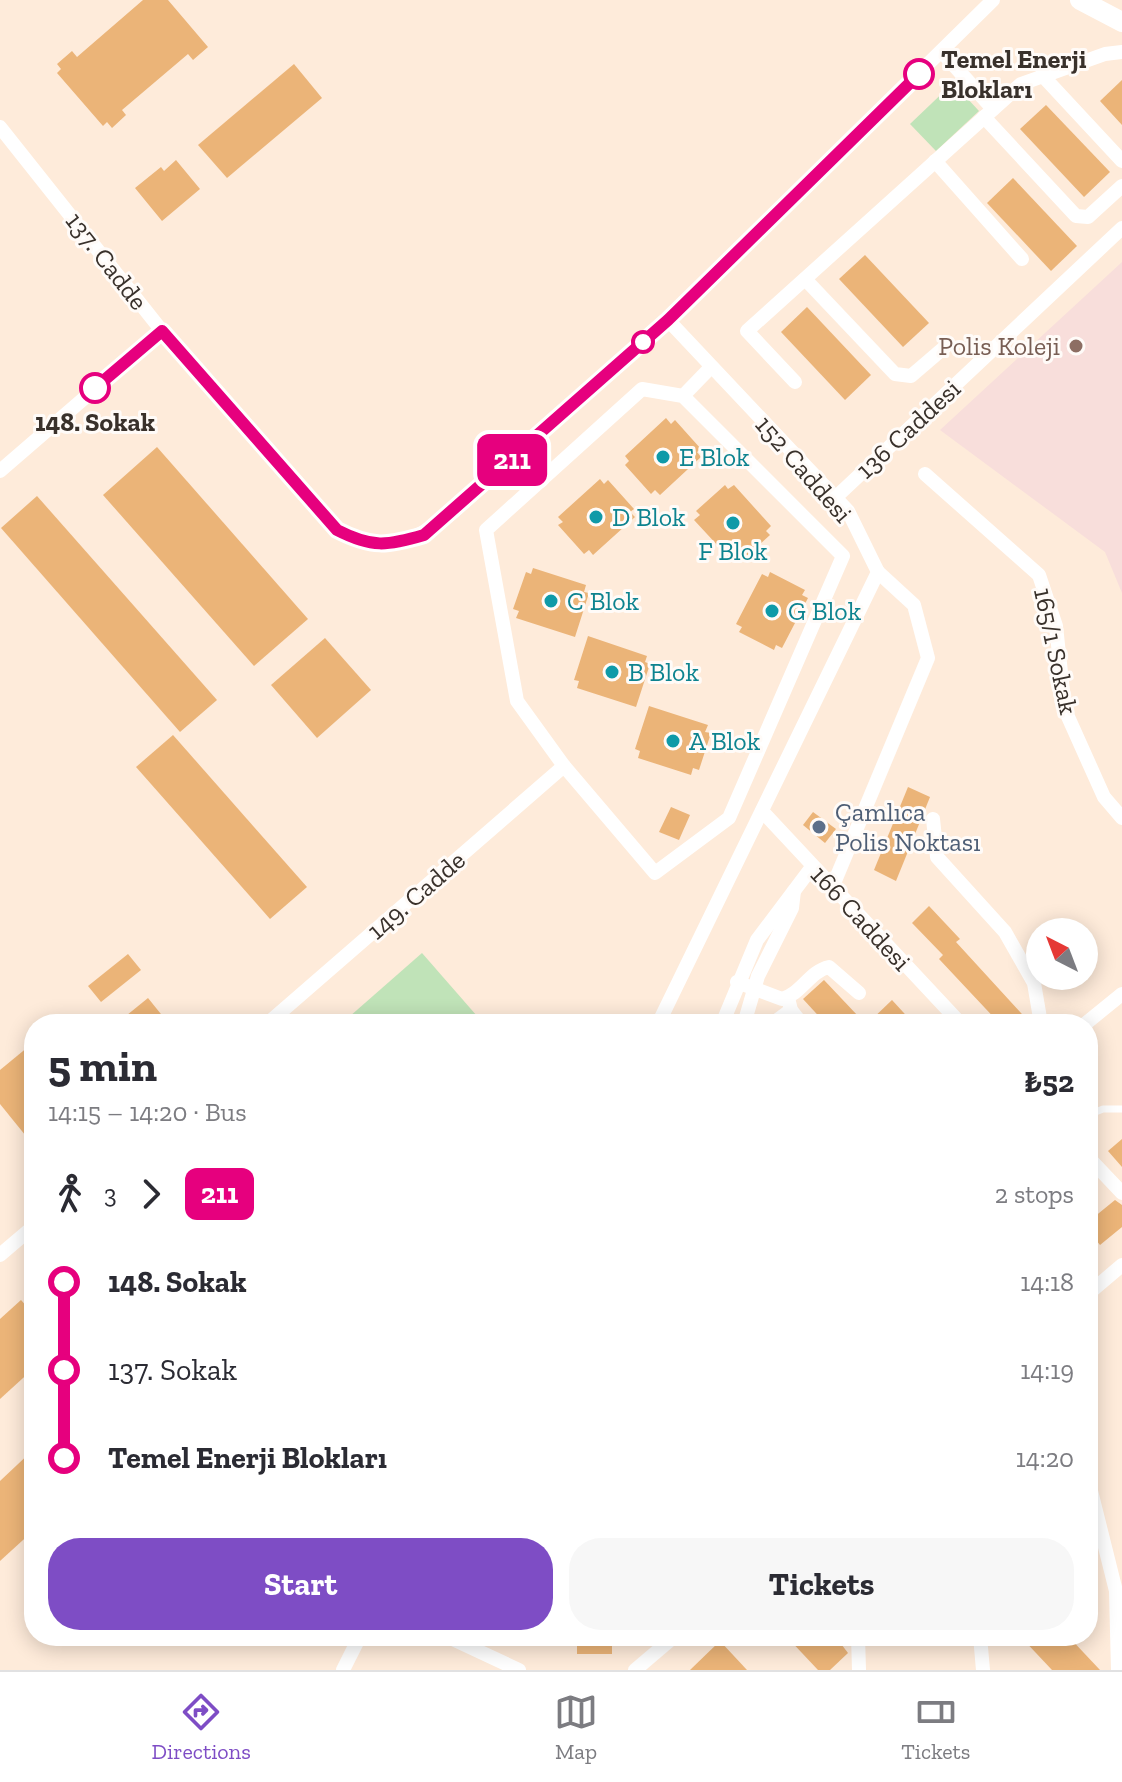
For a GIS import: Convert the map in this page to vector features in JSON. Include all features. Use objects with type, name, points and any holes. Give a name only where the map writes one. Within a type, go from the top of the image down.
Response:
[{"type":"main road","points":[[1080,0],[1122,22]]},
{"type":"street","name":"137. Cadde","points":[[0,127],[162,331],[337,530],[363,544],[392,544],[424,535],[453,512],[668,320],[993,0]]},
{"type":"street","points":[[942,52],[988,113],[1076,216],[1088,217],[1122,186]]},
{"type":"street","points":[[795,382],[747,331],[1021,84],[1105,54],[1122,52]]},
{"type":"street","points":[[1042,75],[1122,161]]},
{"type":"street","points":[[935,161],[1022,259]]},
{"type":"street","name":"136 Caddesi","points":[[835,498],[1122,228]]},
{"type":"street","points":[[805,279],[895,374],[911,376],[946,346]]},
{"type":"street","name":"152 Caddesi","points":[[668,320],[848,511],[878,572]]},
{"type":"street","points":[[0,471],[162,331]]},
{"type":"street","points":[[683,396],[711,367]]},
{"type":"street","points":[[642,389],[683,396],[843,556],[729,818],[655,873],[564,766],[517,701],[486,530],[642,389]]},
{"type":"street","name":"165/1 Sokak","points":[[925,474],[1039,575],[1056,626],[1065,710],[1104,797],[1122,818]]},
{"type":"street","points":[[663,1014],[878,572],[914,605],[928,658],[832,888]]},
{"type":"street","name":"149. Cadde","points":[[279,1014],[564,766]]},
{"type":"street","name":"166 Caddesi","points":[[762,811],[952,1014]]},
{"type":"street","points":[[933,819],[937,857],[1005,932],[1034,983],[1039,1014]]},
{"type":"street","points":[[726,1014],[737,982],[763,929],[812,867]]},
{"type":"street","points":[[747,1014],[753,990],[792,908],[794,891]]},
{"type":"street","points":[[781,1014],[824,967],[838,972],[859,993]]},
{"type":"street","points":[[737,982],[790,1004],[796,1014]]},
{"type":"street","points":[[1097,1014],[1122,994]]},
{"type":"street","points":[[1098,1168],[1122,1193]]},
{"type":"street","points":[[0,1255],[24,1235]]},
{"type":"street","points":[[1098,1285],[1122,1265]]},
{"type":"street","points":[[1098,1519],[1116,1591],[1118,1670]]},
{"type":"street","points":[[343,1670],[355,1646]]},
{"type":"street","points":[[475,1646],[519,1670]]},
{"type":"street","points":[[635,1670],[663,1646]]},
{"type":"street","points":[[858,1646],[859,1670]]},
{"type":"street","points":[[981,1646],[983,1670]]},
{"type":"lane","points":[[1098,1111],[1122,1109]]},
{"type":"shaded area","name":"Polis Koleji","points":[[1122,262],[1122,593],[1105,552],[940,430]]},
{"type":"green space","points":[[953,83],[979,111],[936,151],[910,124]]},
{"type":"green space","points":[[422,953],[475,1014],[352,1014]]},
{"type":"building","points":[[143,0],[168,0],[208,47],[193,60],[188,54],[122,110],[126,115],[112,128],[107,122],[103,126],[57,73],[61,69],[57,64],[72,51],[77,57]]},
{"type":"building","points":[[294,64],[322,98],[227,178],[198,145]]},
{"type":"building","points":[[1122,80],[1122,125],[1100,101]]},
{"type":"building","points":[[1046,105],[1110,172],[1084,197],[1020,129]]},
{"type":"building","points":[[176,160],[200,189],[162,221],[135,188],[161,167],[164,171]]},
{"type":"building","points":[[1013,178],[1077,246],[1051,271],[987,203]]},
{"type":"building","points":[[865,255],[929,323],[903,347],[839,279]]},
{"type":"building","points":[[807,307],[871,375],[845,400],[781,332]]},
{"type":"building","name":"E Blok","points":[[666,418],[671,424],[675,420],[701,449],[697,452],[701,457],[660,495],[655,490],[651,494],[625,465],[629,461],[625,456]]},
{"type":"building","points":[[157,447],[308,619],[254,666],[103,495]]},
{"type":"building","name":"D Blok","points":[[600,479],[604,484],[608,480],[634,509],[630,512],[635,517],[593,555],[589,550],[584,554],[558,525],[563,522],[558,517]]},
{"type":"building","name":"F Blok","points":[[725,485],[728,489],[734,485],[771,526],[766,531],[770,535],[741,561],[737,557],[732,561],[694,520],[700,515],[696,511]]},
{"type":"building","points":[[37,496],[217,700],[180,732],[1,528]]},
{"type":"building","name":"C Blok","points":[[533,568],[586,585],[584,592],[589,593],[575,637],[516,618],[519,611],[513,609],[526,572],[531,574]]},
{"type":"building","name":"G Blok","points":[[770,572],[805,590],[802,595],[808,598],[782,648],[776,645],[774,650],[739,632],[742,627],[736,624],[762,574],[768,577]]},
{"type":"building","name":"B Blok","points":[[588,636],[647,656],[645,662],[650,664],[636,707],[577,688],[579,681],[574,680]]},
{"type":"building","points":[[325,638],[371,690],[317,738],[271,685]]},
{"type":"building","name":"A Blok","points":[[649,706],[708,725],[705,732],[711,733],[699,770],[693,768],[691,775],[638,758],[640,751],[635,749]]},
{"type":"building","points":[[173,735],[307,887],[270,919],[136,767]]},
{"type":"building","points":[[908,787],[930,797],[896,881],[874,870]]},
{"type":"building","points":[[671,807],[690,815],[679,840],[659,832]]},
{"type":"building","name":"Çamlıca Polis Noktası","points":[[813,812],[836,829],[825,843],[803,825]]},
{"type":"building","points":[[929,906],[960,939],[956,942],[1022,1014],[991,1014],[939,959],[943,955],[912,923]]},
{"type":"building","points":[[128,954],[141,970],[101,1002],[88,986]]},
{"type":"building","points":[[824,980],[856,1014],[817,1014],[803,999]]},
{"type":"building","points":[[148,998],[161,1014],[128,1014]]},
{"type":"building","points":[[892,1000],[905,1014],[877,1014]]},
{"type":"building","points":[[24,1050],[24,1134],[0,1104],[0,1070]]},
{"type":"building","points":[[1122,1139],[1122,1167],[1108,1151]]},
{"type":"building","points":[[1115,1200],[1122,1205],[1122,1227],[1100,1245],[1098,1242],[1098,1214]]},
{"type":"building","points":[[21,1300],[24,1303],[24,1377],[0,1399],[0,1319]]},
{"type":"building","points":[[24,1458],[24,1539],[0,1561],[0,1481]]},
{"type":"building","points":[[577,1646],[612,1646],[612,1654],[577,1654]]},
{"type":"building","points":[[715,1646],[725,1646],[747,1670],[690,1670]]},
{"type":"building","points":[[795,1646],[843,1646],[848,1653],[830,1670],[818,1670]]},
{"type":"building","points":[[1029,1646],[1077,1646],[1100,1670],[1052,1670]]},
{"type":"bus line","name":"211","points":[[95,388],[162,331],[337,530],[363,544],[392,544],[424,535],[668,320],[919,74]]},
{"type":"place","name":"Temel Enerji Blokları","points":[[919,74]]},
{"type":"place","name":"Polis Koleji","points":[[1076,346]]},
{"type":"place","name":"148. Sokak","points":[[95,388]]},
{"type":"place","name":"E Blok","points":[[663,457]]},
{"type":"place","name":"D Blok","points":[[596,517]]},
{"type":"place","name":"F Blok","points":[[733,523]]},
{"type":"place","name":"C Blok","points":[[551,601]]},
{"type":"place","name":"G Blok","points":[[772,611]]},
{"type":"place","name":"B Blok","points":[[612,672]]},
{"type":"place","name":"A Blok","points":[[673,741]]},
{"type":"place","name":"Çamlıca Polis Noktası","points":[[819,827]]}]
